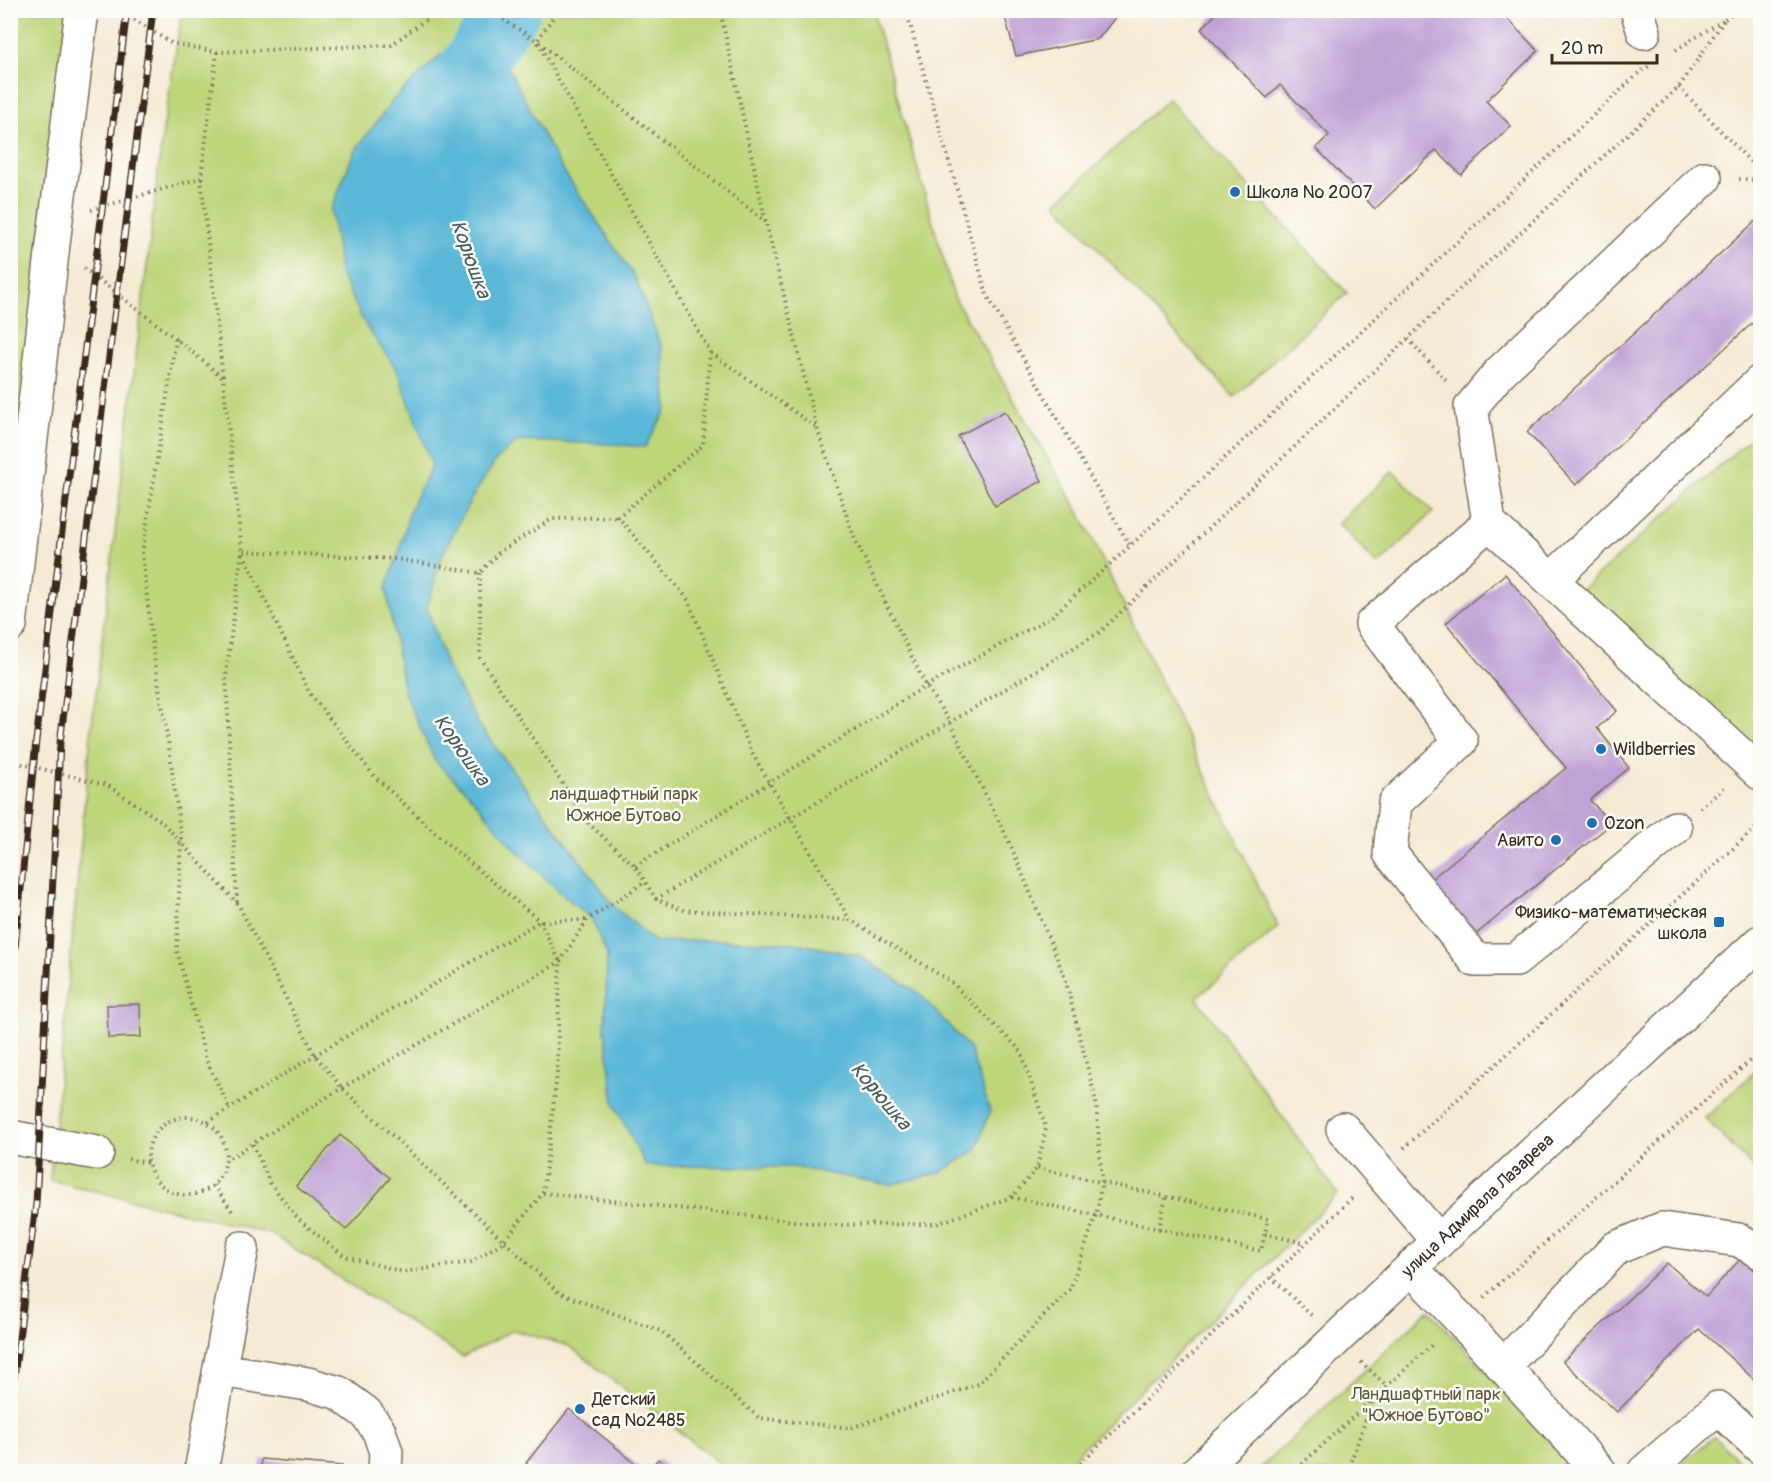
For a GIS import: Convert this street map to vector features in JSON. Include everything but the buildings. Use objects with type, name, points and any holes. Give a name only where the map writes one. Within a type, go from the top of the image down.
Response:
[{"type":"street","points":[[10,625],[82,10]]},
{"type":"street","points":[[1705,178],[1500,372],[1471,407],[1489,523],[1756,769]]},
{"type":"street","points":[[1551,580],[1761,382]]},
{"type":"street","points":[[1489,523],[1372,624],[1461,741],[1395,803],[1390,853],[1475,960],[1516,960],[1675,828]]},
{"type":"street","name":"улица Адмирала Лазарева","points":[[1197,1472],[1439,1241],[1761,942]]},
{"type":"street","points":[[1343,1129],[1439,1241]]},
{"type":"street","points":[[10,1137],[98,1153]]},
{"type":"street","points":[[1503,1366],[1616,1248],[1662,1229],[1739,1239],[1761,1252]]},
{"type":"street","points":[[201,1472],[220,1370],[240,1234]]},
{"type":"street","points":[[1411,1268],[1600,1472]]},
{"type":"street","points":[[220,1370],[308,1384],[339,1393],[366,1413],[380,1431],[386,1452],[385,1472]]},
{"type":"street","points":[[1644,1472],[1718,1408],[1761,1447]]},
{"type":"path","points":[[119,10],[171,43],[217,51],[391,45],[439,10]]},
{"type":"path","points":[[488,10],[537,41],[766,223]]},
{"type":"path","points":[[537,41],[558,10]]},
{"type":"path","points":[[10,761],[107,785],[161,821],[238,904],[315,1055],[342,1088],[502,1242],[559,1293],[661,1331],[759,1418],[850,1428],[978,1384],[1070,1289],[1096,1215],[1102,1183],[1096,1101],[1065,978],[1011,846],[950,723],[926,686],[854,537],[816,428],[766,223],[720,10]]},
{"type":"path","points":[[906,10],[987,295],[1130,546]]},
{"type":"path","points":[[1669,55],[1737,10]]},
{"type":"path","points":[[656,899],[1100,632],[1408,339],[1679,87],[1725,19]]},
{"type":"path","points":[[537,41],[710,352],[816,428]]},
{"type":"path","points":[[217,51],[201,178],[242,551],[226,675],[238,904]]},
{"type":"path","points":[[635,866],[926,686],[1051,617],[1632,80],[1650,66]]},
{"type":"path","points":[[1679,87],[1761,172]]},
{"type":"path","points":[[10,239],[55,232],[201,178]]},
{"type":"path","points":[[55,232],[223,378]]},
{"type":"path","points":[[176,339],[142,554],[180,842],[177,951],[206,1060],[230,1108]]},
{"type":"path","points":[[1408,339],[1471,407]]},
{"type":"path","points":[[543,1193],[830,1225],[936,1224],[1012,1197],[1037,1168],[1046,1128],[1021,1051],[950,981],[850,920],[682,910],[656,899],[635,866],[589,824],[480,658],[480,573],[500,551],[552,519],[618,517],[703,445],[710,352]]},
{"type":"path","points":[[618,517],[687,598],[752,753],[850,920]]},
{"type":"path","points":[[242,551],[397,559],[480,573]]},
{"type":"path","points":[[242,551],[309,692],[374,776],[451,847],[540,921],[560,962],[557,1074],[543,1193],[502,1242],[471,1262],[404,1272],[344,1256],[299,1220],[270,1183],[253,1144]]},
{"type":"path","points":[[1675,828],[1756,769]]},
{"type":"path","points":[[1072,1472],[1380,1171],[1761,824]]},
{"type":"path","points":[[225,1161],[342,1088],[560,962],[587,920],[645,882]]},
{"type":"path","points":[[208,1122],[315,1055],[540,921],[587,920]]},
{"type":"path","points":[[1293,1472],[1460,1319],[1761,1052]]},
{"type":"path","points":[[191,1116],[208,1122],[219,1133],[226,1147],[225,1161],[223,1172],[214,1185],[205,1192],[190,1196],[173,1193],[155,1179],[148,1163],[148,1148],[154,1134],[168,1122],[191,1116]]},
{"type":"path","points":[[1012,1197],[1261,1251],[1268,1219],[1037,1168]]},
{"type":"path","points":[[214,1185],[240,1234]]},
{"type":"path","points":[[1159,1229],[1166,1197]]},
{"type":"path","points":[[1265,1234],[1306,1243]]},
{"type":"path","points":[[1347,1472],[1374,1399]]},
{"type":"green space","points":[[11,11],[68,11],[11,501]]},
{"type":"green space","name":"ландшафтный парк Южное Бутово","points":[[182,11],[873,11],[954,297],[1083,519],[1278,927],[1197,998],[1338,1194],[1060,1471],[731,1472],[569,1346],[513,1330],[463,1357],[271,1234],[50,1180],[91,733],[163,131]]},
{"type":"green space","points":[[1168,99],[1347,293],[1234,397],[1056,203]]},
{"type":"green space","points":[[1760,430],[1760,786],[1582,589]]},
{"type":"green space","points":[[1393,471],[1433,512],[1378,565],[1338,523]]},
{"type":"green space","points":[[1760,1067],[1760,1175],[1705,1118]]},
{"type":"green space","name":"Ландшафтный парк \"Южное Бутово\"","points":[[1429,1310],[1578,1472],[1256,1472]]},
{"type":"green space","points":[[1714,1437],[1749,1471],[1672,1471]]},
{"type":"water","points":[[492,38],[559,164],[636,279],[662,349],[667,409],[645,447],[518,441],[496,460],[473,496],[441,557],[427,608],[446,665],[479,725],[614,906],[655,942],[715,940],[795,943],[858,955],[919,993],[970,1049],[990,1111],[976,1150],[940,1173],[889,1185],[794,1167],[646,1166],[614,1104],[605,1031],[607,955],[591,918],[564,896],[516,850],[467,792],[435,761],[404,692],[386,588],[399,552],[410,509],[432,465],[397,370],[366,326],[340,274],[331,210],[354,152],[393,100],[442,54]]},
{"type":"waterway","name":"Корюшка","points":[[444,109],[509,10]]},
{"type":"railway","points":[[10,997],[36,741],[127,10]]},
{"type":"railway","points":[[10,1409],[36,1204],[60,743],[153,10]]},
{"type":"place","name":"Школа № 2007","points":[[1235,192]]},
{"type":"place","name":"Wildberries","points":[[1601,749]]},
{"type":"place","name":"Ozon","points":[[1592,823]]},
{"type":"place","name":"Авито","points":[[1556,840]]},
{"type":"place","name":"Физико-математическая школа","points":[[1719,922]]},
{"type":"place","name":"Детский сад №2485","points":[[580,1409]]}]
